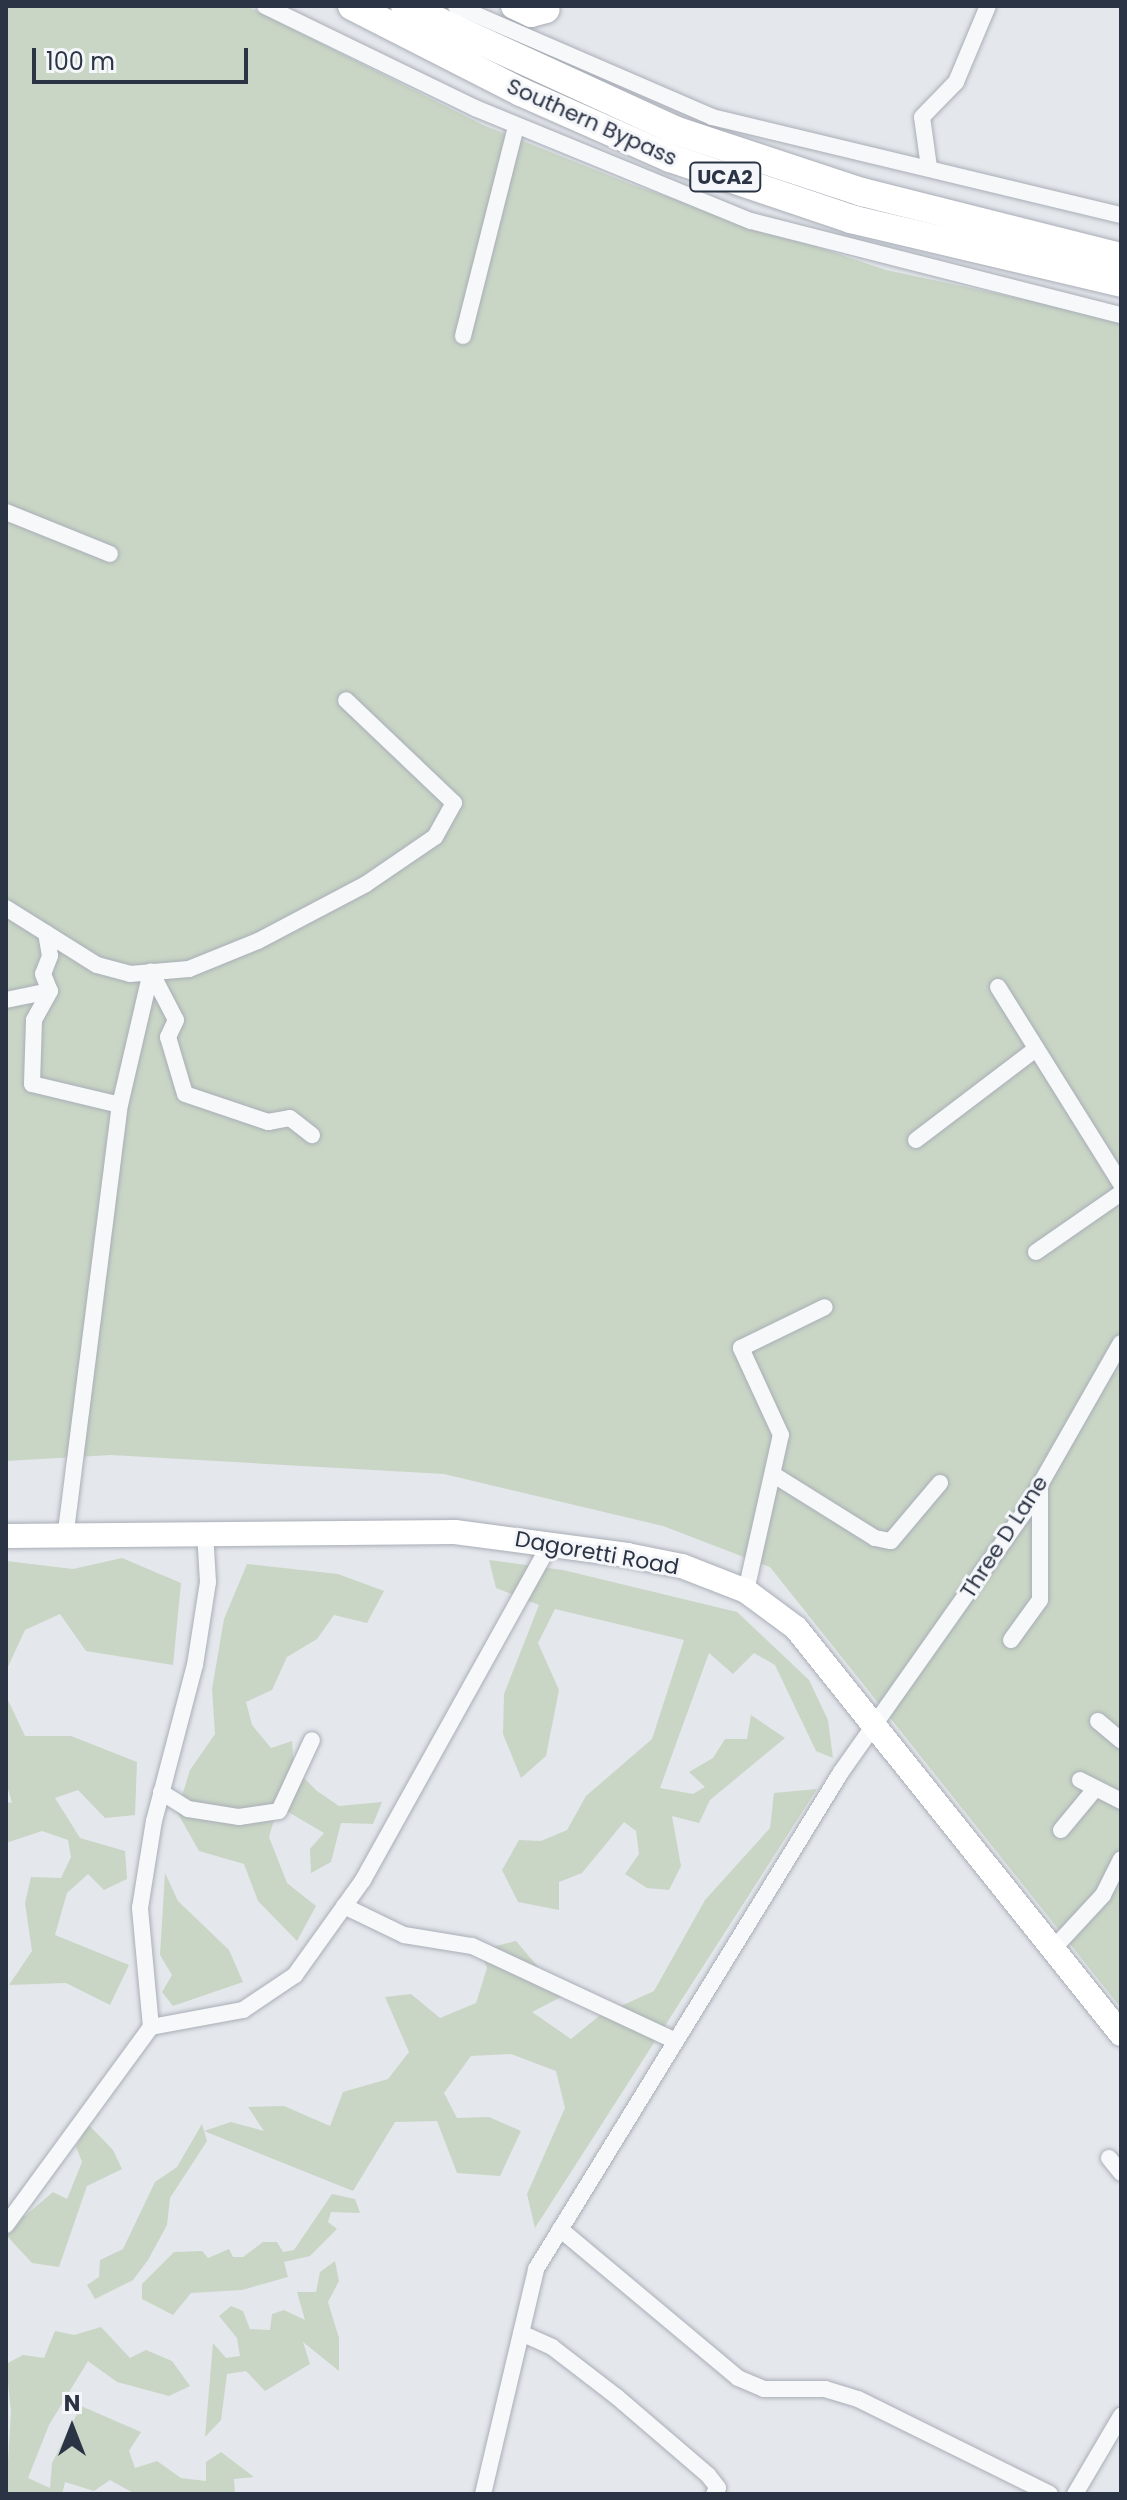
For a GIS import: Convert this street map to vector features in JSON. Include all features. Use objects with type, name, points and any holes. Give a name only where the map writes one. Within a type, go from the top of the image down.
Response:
[{"type":"highway","name":"Southern Bypass","points":[[352,6],[521,92],[670,158],[851,219],[1121,283]]},
{"type":"highway","name":"Southern Bypass","points":[[405,6],[674,130],[862,192],[1121,257]]},
{"type":"main road","points":[[514,6],[531,14],[547,8]]},
{"type":"main road","name":"Dagoretti Road","points":[[6,1536],[66,1531],[455,1532],[551,1542],[682,1566],[746,1591],[796,1628],[877,1725],[1121,2034]]},
{"type":"street","points":[[265,6],[334,44],[516,126],[751,221],[1121,315]]},
{"type":"street","points":[[456,6],[712,117],[1121,215]]},
{"type":"street","points":[[929,167],[922,117],[956,82],[988,6]]},
{"type":"street","points":[[463,336],[516,126]]},
{"type":"street","points":[[6,512],[110,554]]},
{"type":"street","points":[[6,908],[113,971],[151,972],[189,969],[313,914],[435,837],[452,815],[449,792],[346,700]]},
{"type":"street","points":[[46,933],[50,956],[43,974],[50,991]]},
{"type":"street","points":[[66,1531],[120,1105],[151,972]]},
{"type":"street","points":[[151,972],[176,1020],[168,1037],[185,1094],[268,1122],[290,1118],[312,1135]]},
{"type":"street","points":[[998,987],[1121,1184]]},
{"type":"street","points":[[50,991],[34,1020],[32,1084],[120,1105]]},
{"type":"street","points":[[6,1000],[50,991]]},
{"type":"street","points":[[916,1140],[1036,1049]]},
{"type":"street","points":[[1036,1252],[1121,1193]]},
{"type":"street","points":[[746,1591],[774,1475],[780,1422],[741,1348],[825,1307]]},
{"type":"street","name":"Three D Lane","points":[[483,2494],[536,2269],[674,2040],[877,1725],[1040,1484],[1121,1343]]},
{"type":"street","points":[[774,1475],[875,1538],[891,1541],[940,1483]]},
{"type":"street","points":[[1011,1640],[1031,1621],[1040,1600],[1040,1484]]},
{"type":"street","points":[[6,2225],[151,2027],[140,1908],[161,1792],[195,1665],[208,1582],[205,1531]]},
{"type":"street","points":[[151,2027],[243,2010],[271,1995],[295,1975],[344,1906],[551,1542]]},
{"type":"street","points":[[1098,1721],[1121,1740]]},
{"type":"street","points":[[161,1792],[188,1809],[239,1817],[279,1811],[312,1740]]},
{"type":"street","points":[[1080,1780],[1121,1801]]},
{"type":"street","points":[[1061,1830],[1095,1789]]},
{"type":"street","points":[[1053,1949],[1103,1895],[1121,1859]]},
{"type":"street","points":[[344,1906],[404,1935],[472,1946],[674,2040]]},
{"type":"street","points":[[1109,2158],[1121,2173]]},
{"type":"street","points":[[560,2229],[738,2378],[764,2389],[825,2389],[858,2399],[1050,2494]]},
{"type":"street","points":[[521,2333],[561,2354],[617,2397],[708,2475],[718,2488],[714,2494]]},
{"type":"street","points":[[1075,2494],[1121,2416]]},
{"type":"green space","points":[[6,6],[247,6],[483,125],[633,185],[886,270],[1121,320],[1121,2008],[770,1567],[663,1526],[444,1474],[111,1455],[6,1461]]},
{"type":"green space","points":[[122,1558],[181,1583],[173,1665],[86,1651],[60,1614],[25,1630],[6,1671],[6,1561],[73,1569]]},
{"type":"green space","points":[[489,1560],[563,1570],[737,1612],[809,1680],[828,1720],[833,1758],[816,1751],[775,1665],[754,1653],[733,1674],[709,1653],[660,1788],[693,1794],[705,1787],[689,1772],[713,1758],[725,1739],[747,1739],[751,1715],[785,1738],[710,1800],[699,1823],[672,1816],[681,1866],[669,1890],[647,1888],[625,1874],[639,1854],[636,1831],[624,1822],[582,1873],[559,1882],[559,1910],[518,1902],[502,1870],[519,1840],[541,1841],[567,1830],[586,1796],[652,1739],[684,1640],[555,1609],[538,1643],[559,1690],[546,1756],[521,1778],[503,1734],[504,1694],[539,1605],[496,1588]]},
{"type":"green space","points":[[247,1564],[338,1574],[384,1591],[367,1623],[334,1615],[317,1639],[287,1657],[272,1690],[246,1702],[252,1725],[271,1748],[292,1741],[294,1768],[317,1791],[339,1806],[382,1802],[373,1824],[341,1823],[331,1862],[311,1873],[310,1849],[324,1833],[278,1806],[269,1837],[287,1883],[316,1906],[297,1941],[258,1901],[244,1864],[199,1851],[177,1812],[190,1770],[215,1734],[212,1689],[224,1619]]},
{"type":"green space","points":[[6,1696],[25,1736],[71,1736],[137,1762],[135,1815],[105,1818],[78,1790],[55,1798],[80,1838],[125,1851],[127,1879],[104,1890],[88,1874],[67,1893],[55,1935],[129,1965],[110,2005],[66,1983],[9,1985],[32,1951],[25,1903],[31,1877],[61,1878],[71,1857],[68,1840],[42,1831],[6,1843],[6,1802],[12,1803],[6,1782]]},
{"type":"green space","points":[[817,1789],[535,2228],[527,2194],[565,2108],[556,2071],[511,2054],[471,2056],[444,2093],[457,2118],[489,2117],[521,2131],[500,2176],[457,2173],[437,2121],[395,2122],[353,2191],[204,2131],[231,2122],[264,2131],[248,2107],[284,2106],[330,2126],[343,2092],[388,2079],[409,2052],[385,1997],[411,1994],[440,2018],[476,2003],[487,1968],[480,1950],[516,1941],[563,1996],[532,2012],[571,2039],[599,2016],[654,1991],[705,1900],[770,1828],[774,1793]]},
{"type":"green space","points":[[165,1873],[178,1901],[229,1950],[243,1982],[173,2006],[162,1992],[172,1975],[160,1955]]},
{"type":"green space","points":[[88,2124],[113,2150],[122,2169],[87,2186],[59,2267],[32,2263],[6,2235],[6,2205],[25,2216],[53,2192],[67,2199],[82,2162],[76,2147]]},
{"type":"green space","points":[[202,2124],[207,2141],[170,2198],[167,2225],[148,2260],[133,2280],[95,2299],[87,2285],[99,2277],[100,2260],[123,2249],[155,2182],[177,2167]]},
{"type":"green space","points":[[332,2194],[355,2199],[360,2213],[331,2212],[328,2222],[337,2229],[310,2256],[284,2262],[288,2277],[242,2290],[191,2293],[173,2315],[142,2299],[142,2284],[174,2252],[202,2251],[208,2258],[229,2249],[233,2257],[243,2257],[263,2242],[277,2242],[283,2252],[294,2250]]},
{"type":"green space","points":[[335,2261],[339,2281],[328,2302],[339,2338],[339,2371],[303,2342],[310,2364],[265,2391],[246,2371],[227,2374],[221,2420],[205,2437],[213,2343],[226,2358],[240,2356],[237,2338],[219,2316],[231,2306],[243,2311],[250,2329],[270,2330],[272,2314],[284,2310],[305,2320],[297,2292],[316,2292],[320,2272]]},
{"type":"green space","points":[[101,2327],[130,2358],[146,2350],[172,2361],[190,2386],[169,2396],[117,2382],[88,2361],[49,2425],[28,2478],[50,2488],[52,2463],[81,2406],[141,2432],[129,2451],[135,2468],[157,2461],[181,2478],[206,2481],[206,2462],[221,2452],[254,2477],[234,2479],[235,2494],[135,2494],[110,2480],[94,2491],[65,2482],[62,2494],[6,2494],[11,2412],[6,2364],[23,2355],[44,2358],[55,2331],[74,2335]]}]
